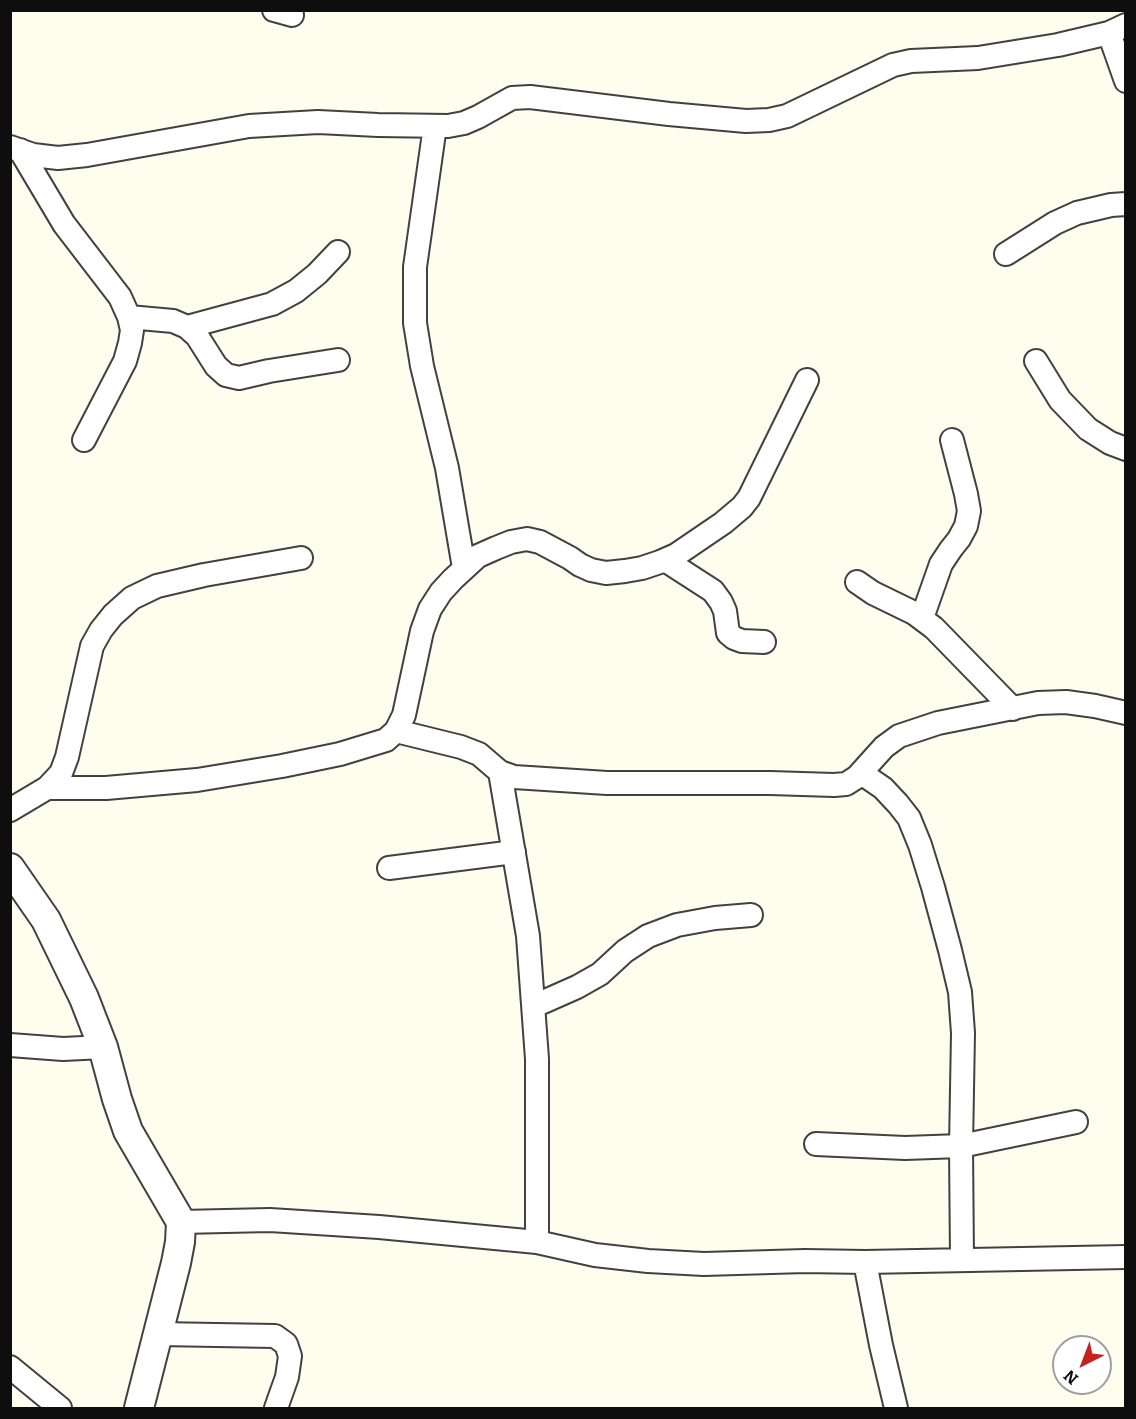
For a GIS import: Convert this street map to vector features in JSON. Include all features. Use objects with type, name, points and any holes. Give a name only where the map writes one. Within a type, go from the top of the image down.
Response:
[{"type":"street","points":[[15,149],[33,155],[58,158],[87,155],[249,126],[318,122],[448,126],[478,117],[512,98],[530,97],[669,114],[746,121],[769,120],[787,116],[893,65],[911,61],[989,56],[1058,45],[1117,29],[1125,81]]},
{"type":"street","points":[[435,126],[415,267],[415,323],[422,366],[447,468],[464,568]]},
{"type":"street","points":[[15,149],[64,224],[120,297],[129,317],[132,330],[125,361],[84,440]]},
{"type":"street","points":[[1006,254],[1055,223],[1077,213],[1125,204]]},
{"type":"street","points":[[187,327],[272,304],[303,286],[338,252]]},
{"type":"street","points":[[129,317],[173,321],[187,327],[197,336],[216,366],[226,375],[239,378],[338,360]]},
{"type":"street","points":[[1036,361],[1060,399],[1088,429],[1110,443],[1125,449]]},
{"type":"street","points":[[47,788],[106,788],[197,780],[340,754],[386,740],[396,730],[404,716],[422,631],[430,609],[441,592],[478,556],[511,542],[527,539],[540,542],[579,565],[606,573],[642,568],[676,555],[723,524],[749,498],[807,380]]},
{"type":"street","points":[[922,618],[941,564],[966,526],[969,511],[952,440]]},
{"type":"street","points":[[10,810],[47,788],[61,773],[67,757],[92,646],[100,630],[132,598],[157,586],[204,575],[302,558]]},
{"type":"street","points":[[665,560],[713,591],[725,611],[728,633],[734,638],[764,642]]},
{"type":"street","points":[[857,582],[873,593],[922,618],[1013,708]]},
{"type":"street","points":[[396,730],[479,754],[500,772],[514,777],[607,783],[834,785],[846,784],[861,773],[884,747],[899,736],[938,723],[1013,708],[1066,702],[1125,713]]},
{"type":"street","points":[[500,772],[528,936],[534,1006],[537,1059],[537,1242]]},
{"type":"street","points":[[861,773],[883,788],[909,818],[920,845],[960,992],[963,1033],[962,1260]]},
{"type":"street","points":[[389,868],[514,852]]},
{"type":"street","points":[[10,868],[46,920],[84,998],[103,1047],[128,1131],[181,1222],[180,1242],[139,1408]]},
{"type":"street","points":[[534,1006],[600,974],[625,951],[648,936],[677,925],[750,915]]},
{"type":"street","points":[[10,1045],[63,1049],[103,1047]]},
{"type":"street","points":[[816,1144],[905,1148],[961,1146],[1076,1122]]},
{"type":"street","points":[[181,1222],[270,1221],[379,1227],[537,1242],[595,1255],[704,1264],[1125,1257]]},
{"type":"street","points":[[865,1262],[896,1408]]},
{"type":"street","points":[[158,1334],[275,1336],[286,1344],[290,1356],[287,1377],[276,1408]]},
{"type":"street","points":[[10,1367],[34,1400],[60,1408]]}]
